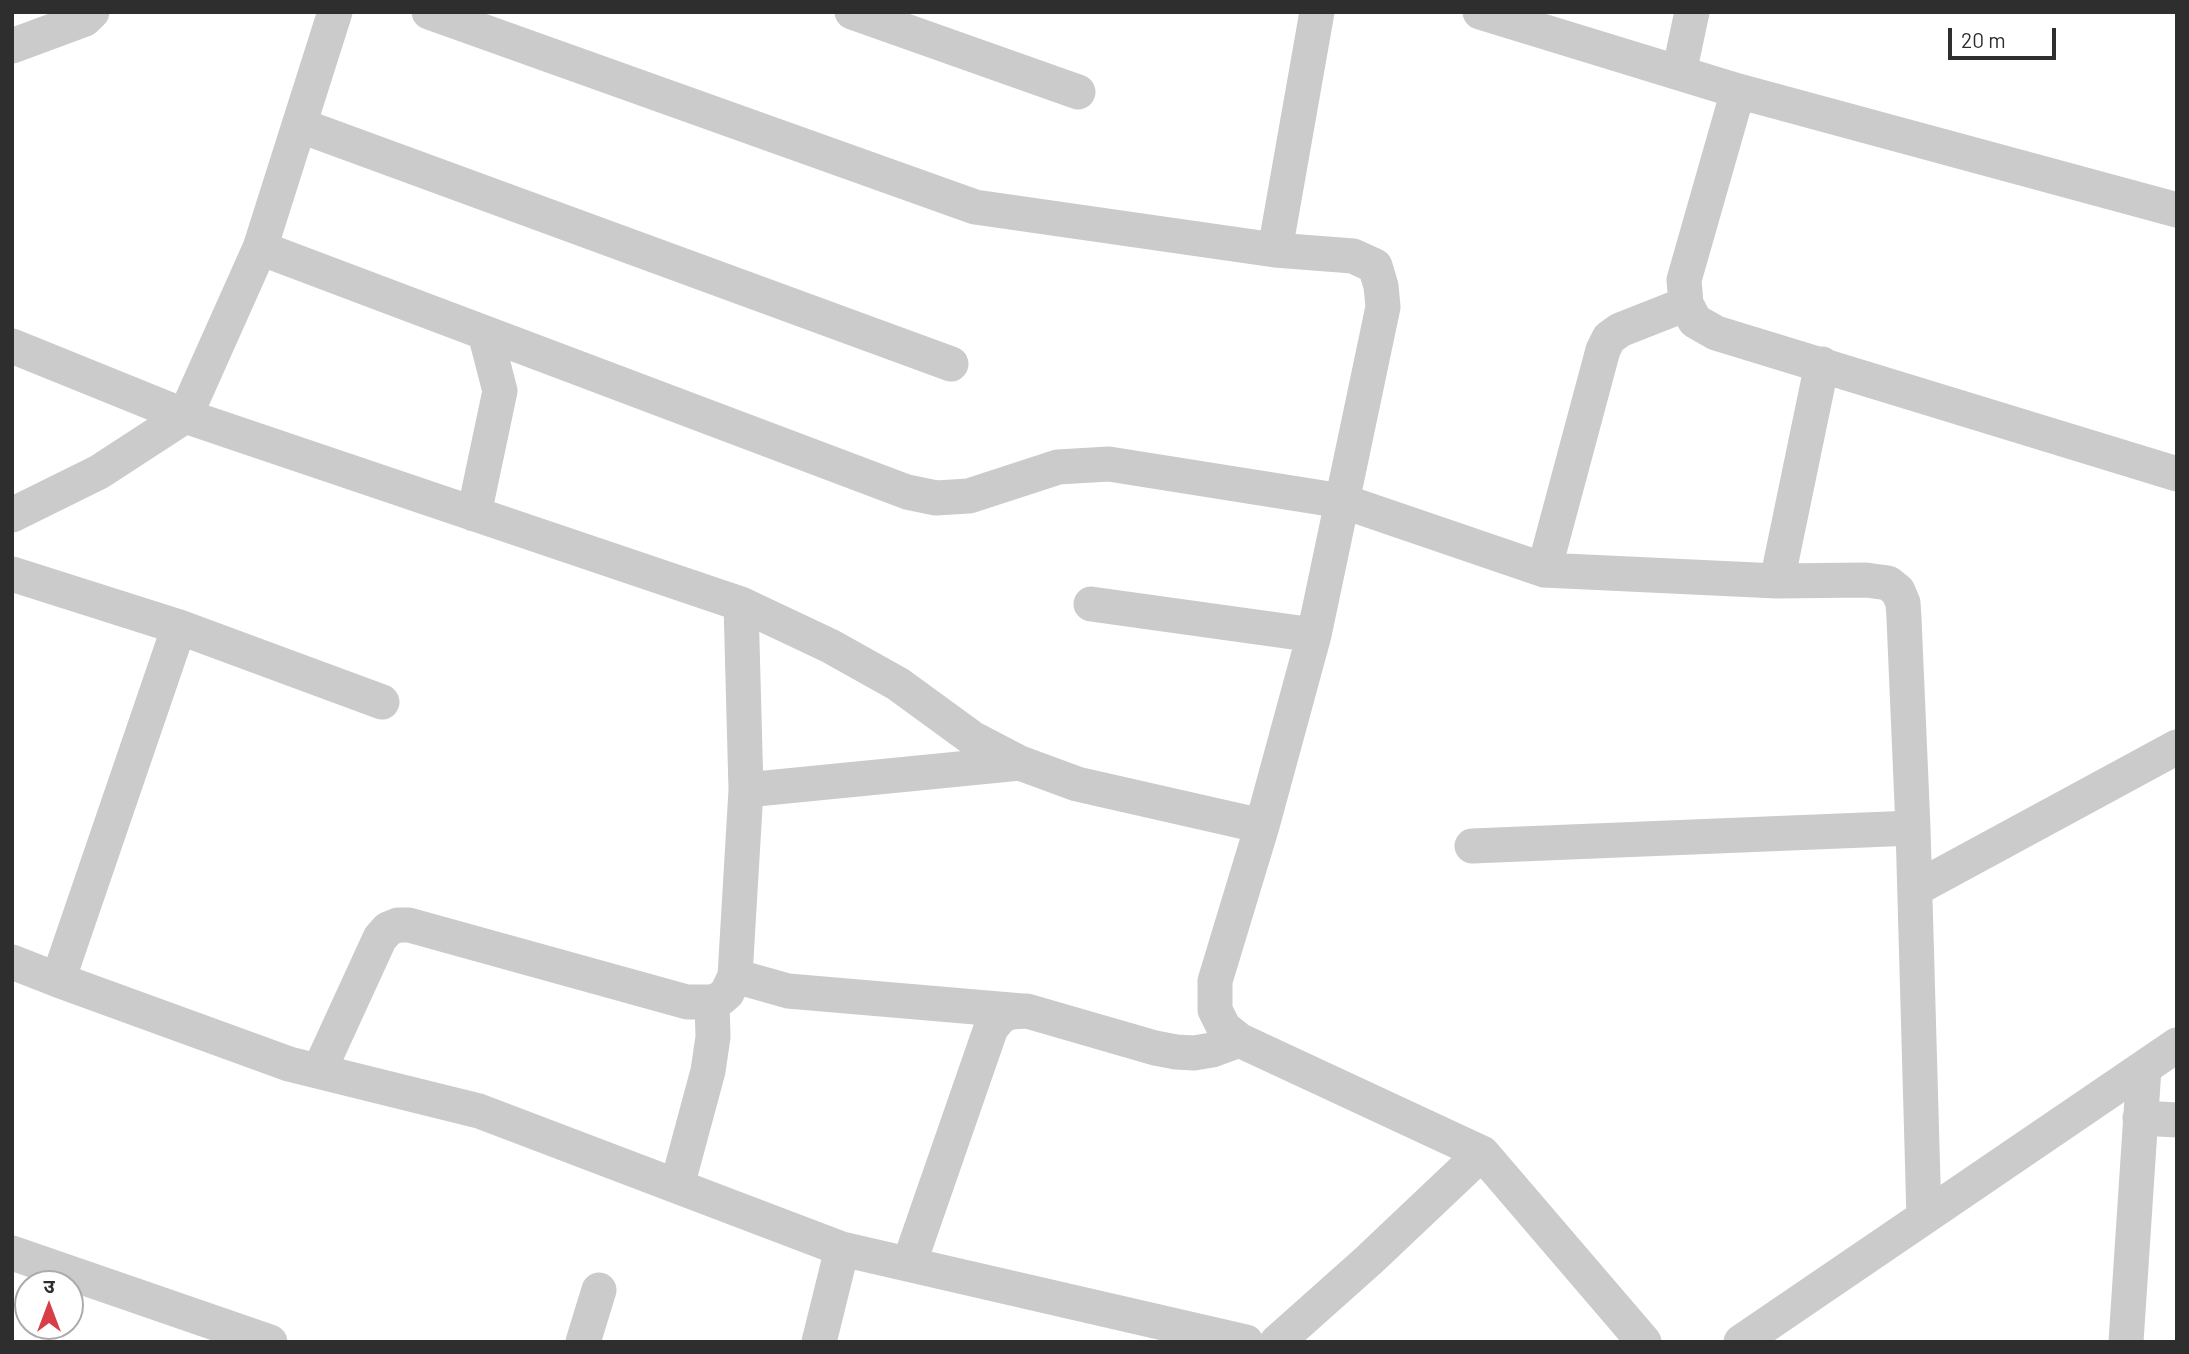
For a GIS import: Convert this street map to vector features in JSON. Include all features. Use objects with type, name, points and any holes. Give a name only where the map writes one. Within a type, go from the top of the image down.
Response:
[{"type":"street","points":[[14,41],[85,19],[92,12]]},
{"type":"street","points":[[12,515],[99,472],[185,416],[260,248],[335,12]]},
{"type":"street","points":[[429,12],[975,207],[1275,250],[1353,256],[1375,267],[1381,286],[1382,307],[1314,635],[1262,826],[1215,981],[1215,1010],[1224,1028],[1239,1040],[1482,1153],[1644,1342]]},
{"type":"street","points":[[852,12],[1078,92]]},
{"type":"street","points":[[1275,250],[1317,12]]},
{"type":"street","points":[[1480,12],[1738,91],[2177,210]]},
{"type":"street","points":[[1679,73],[1692,12]]},
{"type":"street","points":[[1738,91],[1684,280],[1686,304],[1695,321],[1716,333],[2177,474]]},
{"type":"street","points":[[299,125],[951,364]]},
{"type":"street","points":[[260,248],[906,492],[936,498],[969,496],[1058,467],[1109,464],[1342,501],[1544,570],[1777,581],[1866,580],[1888,583],[1898,591],[1905,618],[1924,1217]]},
{"type":"street","points":[[1544,570],[1603,350],[1609,338],[1620,330],[1686,304]]},
{"type":"street","points":[[474,514],[500,391],[485,333]]},
{"type":"street","points":[[12,346],[185,416],[741,604],[830,646],[898,684],[972,738],[1020,763],[1077,784],[1262,826]]},
{"type":"street","points":[[1777,581],[1822,364]]},
{"type":"street","points":[[12,574],[179,626],[382,702]]},
{"type":"street","points":[[677,1186],[708,1071],[723,989],[746,790],[741,604]]},
{"type":"street","points":[[1091,604],[1314,635]]},
{"type":"street","points":[[58,980],[179,626]]},
{"type":"street","points":[[1915,889],[2177,747]]},
{"type":"street","points":[[746,790],[1020,763]]},
{"type":"street","points":[[1472,846],[1913,828]]},
{"type":"street","points":[[319,1071],[380,938],[388,929],[398,925],[409,925],[687,1002],[723,989],[788,991],[1027,1011],[1177,1052],[1212,1050],[1239,1040]]},
{"type":"street","points":[[12,962],[289,1064],[479,1111],[842,1249],[1246,1342]]},
{"type":"street","points":[[909,1264],[991,1028],[1001,1017],[1011,1012],[1027,1011]]},
{"type":"street","points":[[1741,1342],[2177,1045]]},
{"type":"street","points":[[2126,1342],[2144,1068]]},
{"type":"street","points":[[2140,1118],[2177,1121]]},
{"type":"street","points":[[1277,1342],[1482,1153]]},
{"type":"street","points":[[819,1342],[842,1249]]},
{"type":"street","points":[[12,1253],[270,1342]]},
{"type":"street","points":[[583,1342],[599,1290]]}]
